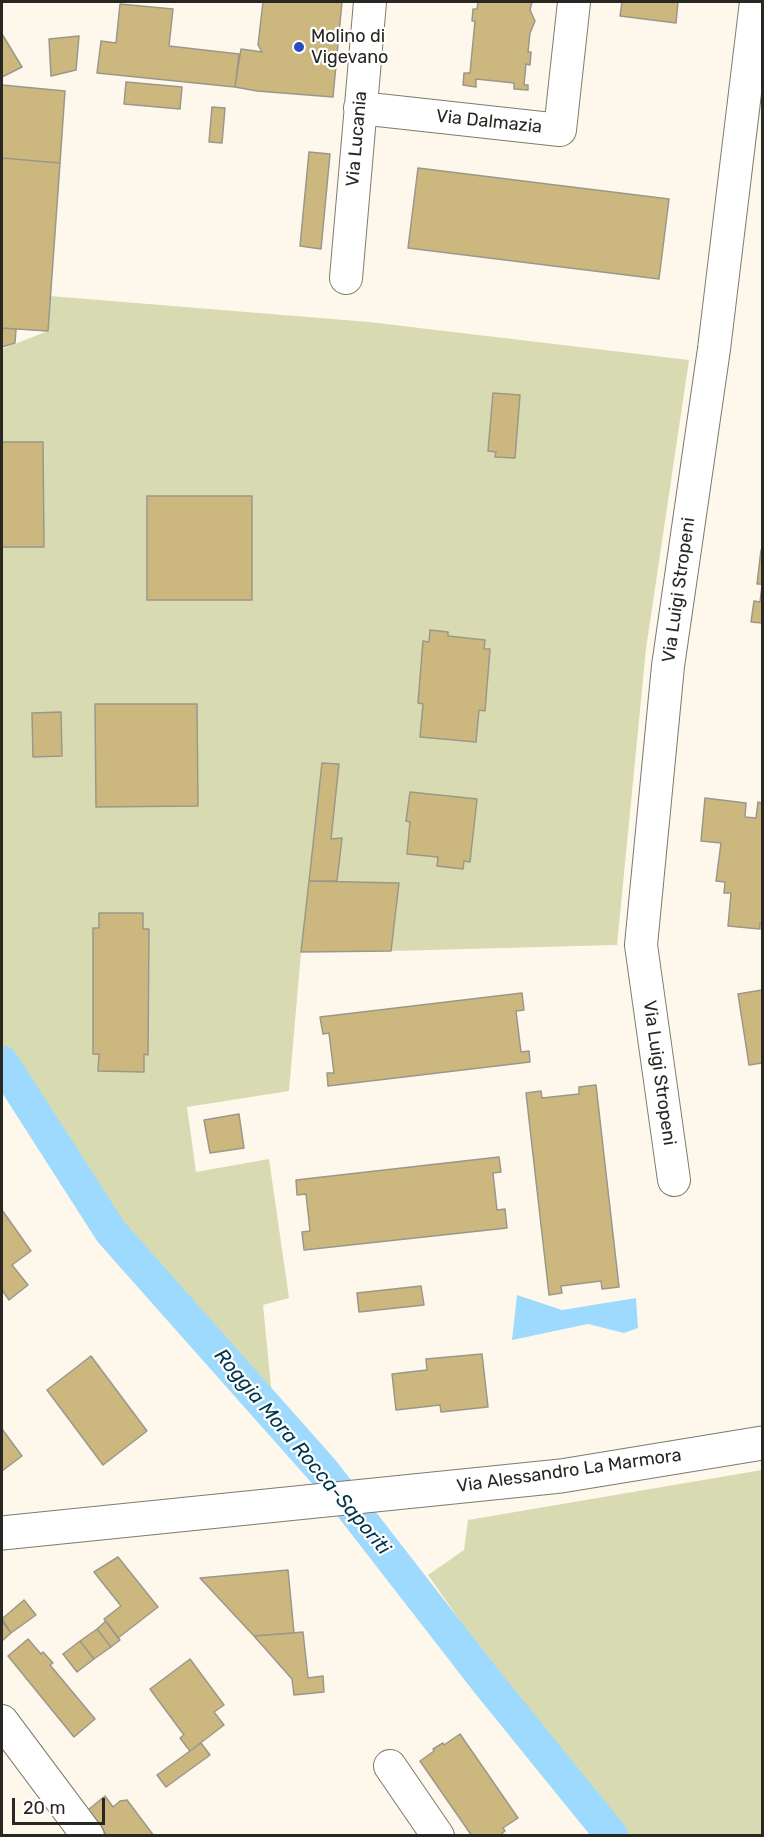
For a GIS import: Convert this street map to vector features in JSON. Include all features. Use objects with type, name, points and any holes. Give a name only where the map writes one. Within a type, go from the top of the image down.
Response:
[{"type":"street","name":"Via Lucania","points":[[346,278],[370,2]]},
{"type":"street","name":"Via Dalmazia","points":[[360,108],[560,130],[574,2]]},
{"type":"street","name":"Via Luigi Stropeni","points":[[674,1180],[641,945],[668,666],[714,349],[756,2]]},
{"type":"street","name":"Via Alessandro La Marmora","points":[[2,1533],[561,1476],[762,1443]]},
{"type":"street","points":[[2,1721],[88,1836]]},
{"type":"street","points":[[390,1766],[438,1836]]},
{"type":"green space","points":[[50,296],[369,322],[689,360],[646,649],[617,945],[391,951],[399,883],[337,881],[342,839],[331,839],[339,764],[322,764],[301,952],[289,1091],[187,1107],[196,1172],[269,1159],[289,1298],[263,1305],[273,1407],[124,1235],[2,1045],[2,349],[48,331]]},
{"type":"green space","points":[[762,1470],[762,1835],[630,1835],[501,1679],[428,1575],[464,1550],[468,1520]]},
{"type":"water","points":[[517,1295],[562,1310],[636,1298],[638,1328],[624,1333],[588,1324],[512,1340]]},
{"type":"building","name":"Molino di Vigevano","points":[[263,2],[342,2],[333,97],[235,87],[241,49],[262,52],[258,45]]},
{"type":"building","points":[[478,2],[532,2],[530,10],[535,21],[530,33],[528,52],[531,52],[530,65],[526,64],[524,85],[528,85],[528,90],[514,89],[514,83],[476,79],[476,87],[463,85],[464,73],[470,73],[475,21],[472,21],[473,9],[477,9]]},
{"type":"building","points":[[622,2],[678,2],[676,23],[620,16]]},
{"type":"building","points":[[120,4],[173,9],[169,46],[239,54],[235,87],[97,73],[101,41],[116,43]]},
{"type":"building","points":[[2,34],[22,67],[2,77]]},
{"type":"building","points":[[79,36],[76,70],[51,76],[49,39]]},
{"type":"building","points":[[126,82],[182,87],[180,109],[124,104]]},
{"type":"building","points":[[2,85],[65,91],[60,163],[2,158]]},
{"type":"building","points":[[212,107],[225,108],[222,143],[209,142]]},
{"type":"building","points":[[309,152],[330,154],[321,249],[300,246]]},
{"type":"building","points":[[2,158],[60,163],[48,331],[2,328]]},
{"type":"building","points":[[418,168],[669,199],[659,279],[408,248]]},
{"type":"building","points":[[2,328],[16,329],[15,343],[2,347]]},
{"type":"building","points":[[493,393],[520,395],[515,458],[495,457],[496,452],[488,451]]},
{"type":"building","points":[[2,442],[43,442],[44,547],[2,547]]},
{"type":"building","points":[[147,496],[252,496],[252,600],[147,600]]},
{"type":"building","points":[[761,550],[762,584],[757,584]]},
{"type":"building","points":[[762,586],[762,623],[751,622],[754,601],[760,602]]},
{"type":"building","points":[[430,630],[448,632],[448,636],[485,640],[484,649],[490,649],[485,711],[479,710],[476,742],[420,737],[423,704],[418,703],[423,641],[429,642]]},
{"type":"building","points":[[95,704],[197,704],[198,806],[96,807]]},
{"type":"building","points":[[61,712],[62,756],[33,757],[32,713]]},
{"type":"building","points":[[322,763],[339,764],[331,839],[342,838],[337,881],[309,881]]},
{"type":"building","points":[[410,792],[477,799],[470,862],[464,861],[463,869],[437,866],[438,857],[407,854],[410,822],[406,821]]},
{"type":"building","points":[[705,798],[746,803],[745,817],[756,818],[758,802],[762,803],[762,923],[760,923],[760,929],[728,926],[731,893],[724,893],[725,882],[716,881],[721,843],[701,841]]},
{"type":"building","points":[[309,881],[399,883],[391,951],[301,952]]},
{"type":"building","points":[[99,913],[143,913],[143,929],[149,929],[148,1055],[144,1054],[144,1072],[98,1071],[99,1054],[93,1054],[93,928],[99,928]]},
{"type":"building","points":[[762,990],[762,1063],[749,1065],[738,994]]},
{"type":"building","points":[[522,993],[524,1010],[516,1011],[521,1052],[529,1051],[530,1062],[328,1086],[327,1073],[334,1073],[329,1033],[323,1034],[320,1017]]},
{"type":"building","points":[[596,1085],[619,1287],[602,1289],[601,1281],[561,1286],[562,1293],[549,1295],[526,1093],[541,1091],[542,1098],[579,1094],[579,1087]]},
{"type":"building","points":[[239,1114],[244,1148],[210,1153],[204,1120]]},
{"type":"building","points":[[499,1157],[501,1172],[493,1173],[497,1210],[505,1209],[507,1228],[304,1250],[302,1232],[310,1231],[306,1194],[297,1195],[296,1180]]},
{"type":"building","points":[[2,1210],[31,1251],[12,1265],[28,1285],[9,1300],[2,1290]]},
{"type":"building","points":[[421,1286],[424,1305],[359,1312],[357,1293]]},
{"type":"building","points":[[482,1354],[488,1407],[441,1412],[440,1405],[396,1410],[392,1374],[427,1370],[426,1359]]},
{"type":"building","points":[[91,1356],[147,1431],[103,1465],[47,1390]]},
{"type":"building","points":[[2,1429],[22,1456],[2,1471]]},
{"type":"building","points":[[118,1557],[158,1607],[118,1638],[104,1619],[121,1606],[94,1572]]},
{"type":"building","points":[[288,1570],[294,1633],[254,1636],[200,1578]]},
{"type":"building","points":[[24,1600],[36,1615],[11,1633],[2,1619]]},
{"type":"building","points":[[2,1621],[11,1633],[2,1641]]},
{"type":"building","points":[[106,1621],[120,1640],[111,1647],[97,1629]]},
{"type":"building","points":[[97,1629],[111,1647],[94,1659],[80,1641]]},
{"type":"building","points":[[303,1632],[308,1678],[323,1676],[324,1692],[294,1695],[292,1679],[254,1636]]},
{"type":"building","points":[[28,1639],[41,1654],[43,1652],[53,1663],[50,1665],[95,1719],[74,1737],[8,1656]]},
{"type":"building","points":[[80,1641],[94,1659],[77,1672],[63,1654]]},
{"type":"building","points":[[190,1659],[224,1705],[214,1712],[224,1725],[190,1751],[180,1738],[184,1735],[150,1689]]},
{"type":"building","points":[[460,1734],[518,1818],[503,1828],[505,1831],[499,1836],[472,1836],[420,1761],[434,1751],[433,1749],[443,1743],[444,1745]]},
{"type":"building","points":[[201,1743],[210,1755],[166,1787],[157,1775]]},
{"type":"building","points":[[105,1796],[113,1807],[120,1801],[127,1800],[154,1836],[107,1836],[88,1810]]},
{"type":"waterway","name":"Roggia Mora Rocca-Saporiti","points":[[2,1062],[111,1232],[324,1472],[487,1682],[612,1836]]},
{"type":"place","name":"Molino di Vigevano","points":[[299,47]]}]
